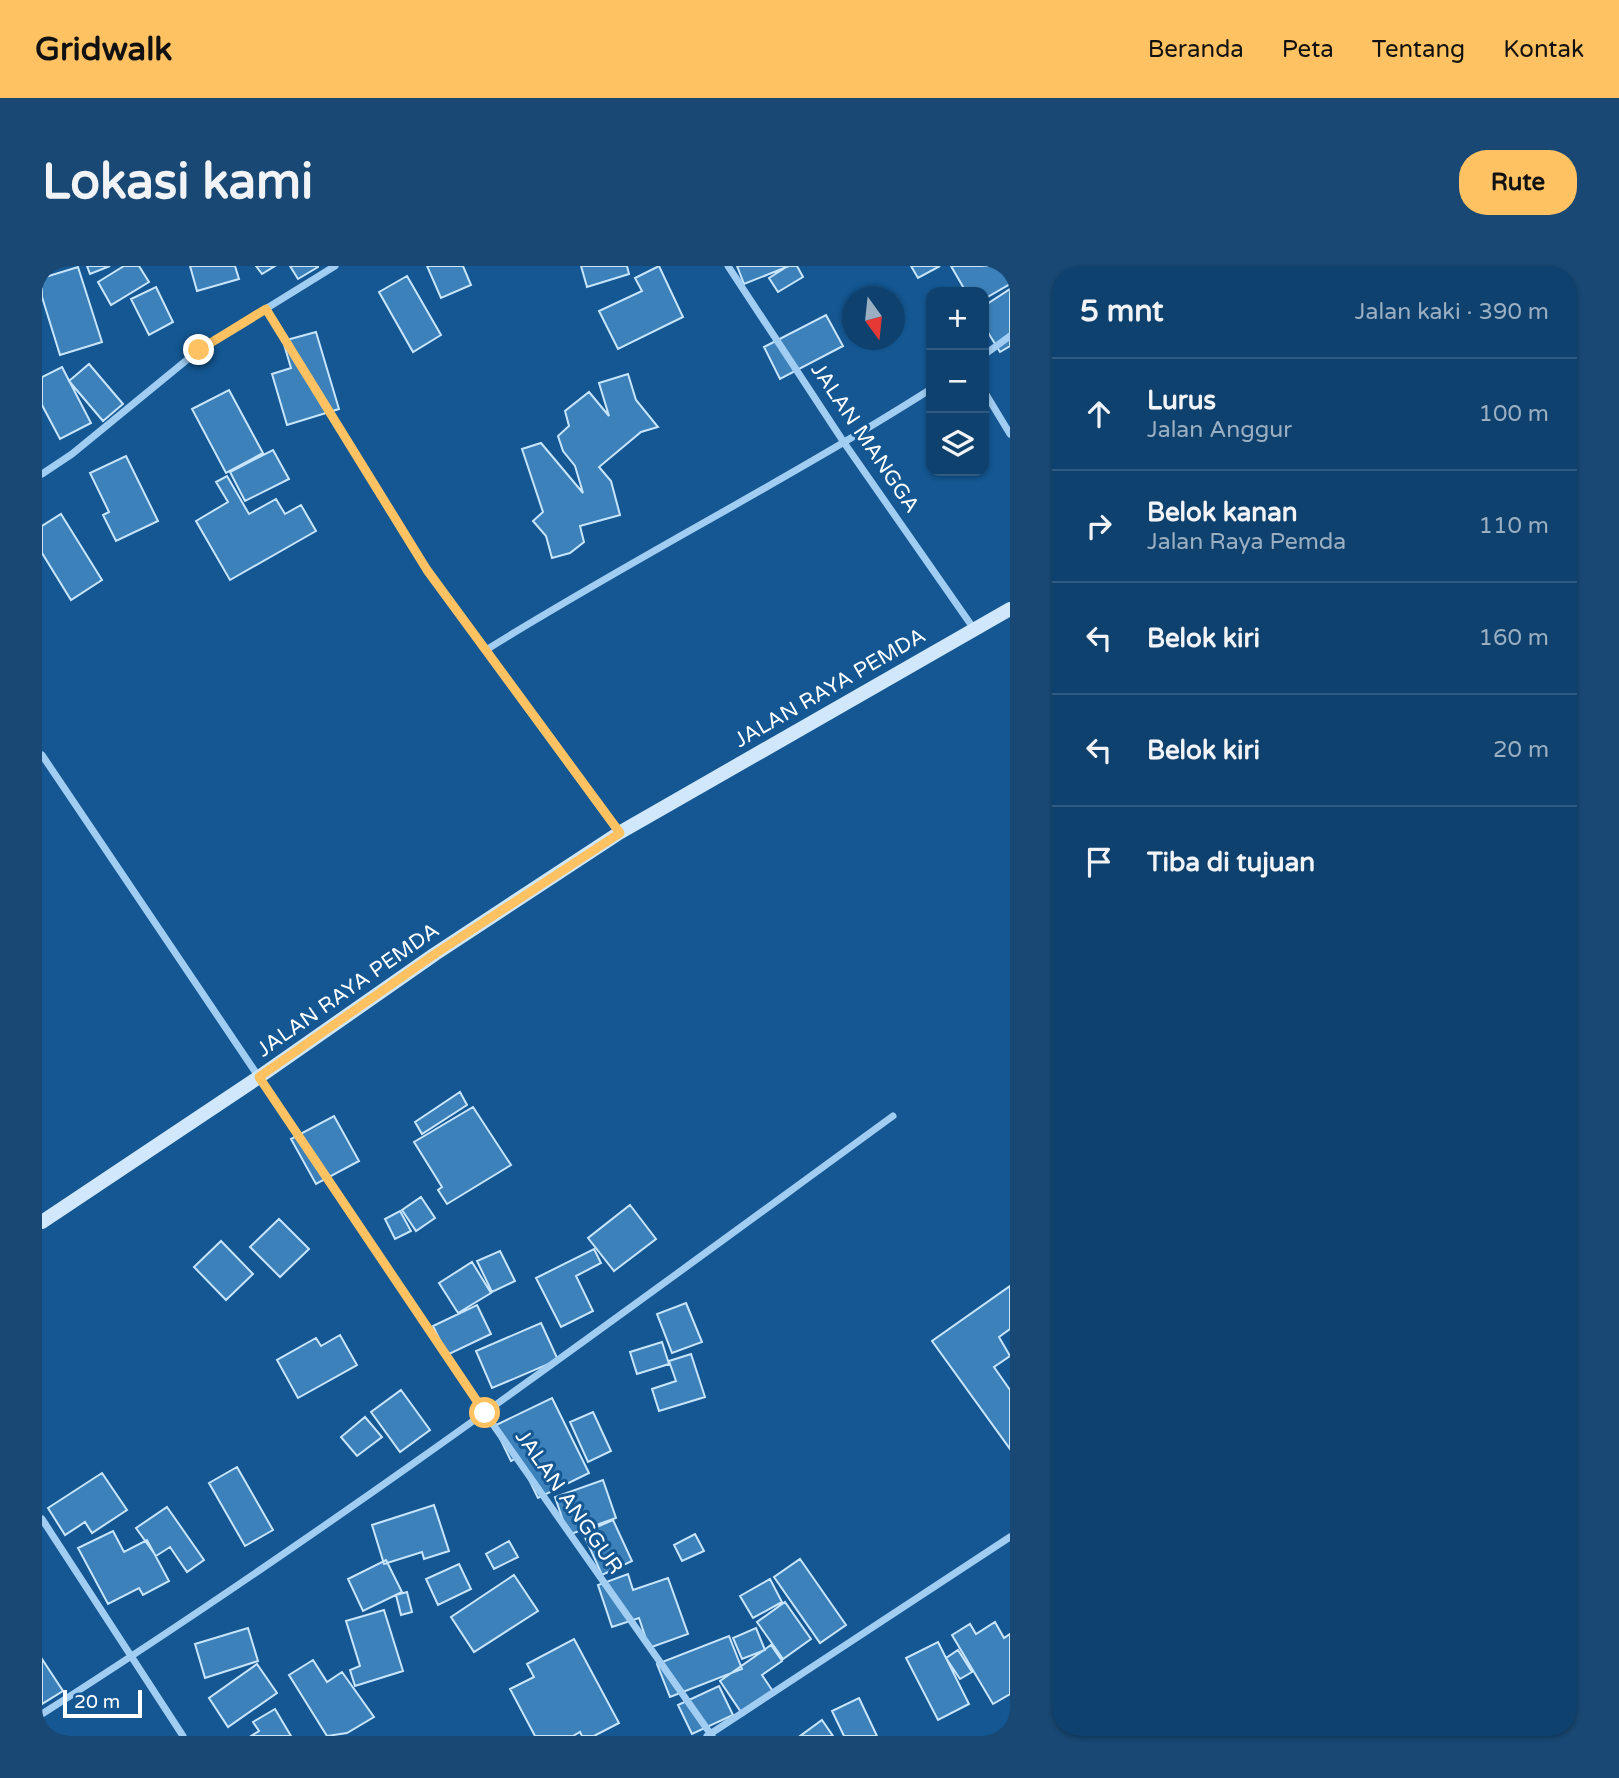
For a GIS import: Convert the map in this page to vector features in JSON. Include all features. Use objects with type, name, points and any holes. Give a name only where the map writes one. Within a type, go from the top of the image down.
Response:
[{"type":"street","points":[[42,474],[72,454],[199,350],[335,266]]},
{"type":"street","name":"JALAN MANGGA","points":[[728,266],[845,444],[974,629]]},
{"type":"street","points":[[266,309],[427,570],[620,833]]},
{"type":"street","points":[[989,351],[1010,336]]},
{"type":"street","points":[[486,650],[578,593],[845,444],[926,392]]},
{"type":"street","points":[[989,399],[1010,434]]},
{"type":"street","name":"JALAN RAYA PEMDA","points":[[42,1223],[435,954],[620,833],[1010,609]]},
{"type":"street","name":"JALAN ANGGUR","points":[[42,755],[485,1413],[710,1735]]},
{"type":"street","points":[[42,1714],[131,1657],[485,1413],[892,1116]]},
{"type":"street","points":[[42,1519],[183,1736]]},
{"type":"street","points":[[710,1735],[1010,1537]]},
{"type":"building","points":[[87,266],[110,266],[90,274]]},
{"type":"building","points":[[124,266],[139,266],[149,282],[111,305],[98,282]]},
{"type":"building","points":[[190,266],[235,266],[239,279],[197,291]]},
{"type":"building","points":[[256,266],[275,266],[262,274]]},
{"type":"building","points":[[290,266],[318,266],[318,267],[298,279]]},
{"type":"building","points":[[427,266],[463,266],[471,285],[441,298]]},
{"type":"building","points":[[581,266],[627,266],[629,274],[587,287]]},
{"type":"building","points":[[659,266],[683,317],[618,349],[599,311],[642,291],[635,278]]},
{"type":"building","points":[[737,266],[789,266],[744,284]]},
{"type":"building","points":[[788,266],[797,266],[803,277],[778,292],[769,278]]},
{"type":"building","points":[[911,266],[940,266],[918,278]]},
{"type":"building","points":[[951,266],[1010,266],[1010,284],[989,296],[989,287],[963,287]]},
{"type":"building","points":[[78,267],[102,342],[60,355],[42,297],[42,278]]},
{"type":"building","points":[[407,276],[441,335],[413,352],[379,292]]},
{"type":"building","points":[[156,287],[173,322],[149,335],[131,299]]},
{"type":"building","points":[[1010,289],[1010,346],[1000,352],[989,334],[989,303]]},
{"type":"building","points":[[826,315],[842,344],[780,379],[764,347]]},
{"type":"building","points":[[316,332],[339,409],[287,425],[272,374],[291,368],[283,341]]},
{"type":"building","points":[[89,364],[123,404],[103,421],[69,381]]},
{"type":"building","points":[[62,367],[91,423],[60,439],[42,405],[42,377]]},
{"type":"building","points":[[628,374],[636,400],[658,427],[641,432],[599,467],[611,481],[620,515],[580,526],[584,542],[570,553],[552,558],[546,536],[533,521],[543,512],[522,449],[541,443],[583,493],[575,466],[563,451],[558,436],[569,426],[565,411],[589,392],[609,416],[599,383]]},
{"type":"building","points":[[229,390],[263,453],[226,473],[192,409]]},
{"type":"building","points":[[273,450],[289,479],[245,501],[230,472]]},
{"type":"building","points":[[126,456],[158,521],[116,541],[103,515],[109,512],[90,473]]},
{"type":"building","points":[[227,476],[249,514],[276,499],[285,514],[301,505],[316,531],[230,580],[196,521],[228,502],[216,482]]},
{"type":"building","points":[[61,514],[102,580],[71,600],[42,553],[42,526]]},
{"type":"building","points":[[460,1092],[467,1105],[422,1134],[415,1122]]},
{"type":"building","points":[[473,1107],[511,1165],[447,1204],[438,1190],[442,1187],[414,1142]]},
{"type":"building","points":[[334,1116],[359,1161],[316,1184],[291,1139]]},
{"type":"building","points":[[421,1197],[435,1218],[416,1231],[402,1210]]},
{"type":"building","points":[[630,1205],[656,1239],[614,1271],[588,1238]]},
{"type":"building","points":[[400,1211],[411,1231],[395,1239],[385,1219]]},
{"type":"building","points":[[279,1219],[309,1249],[280,1277],[250,1247]]},
{"type":"building","points":[[221,1241],[253,1274],[226,1300],[194,1267]]},
{"type":"building","points":[[594,1249],[601,1263],[576,1276],[593,1311],[561,1327],[536,1278]]},
{"type":"building","points":[[500,1251],[515,1281],[492,1292],[477,1261]]},
{"type":"building","points":[[472,1262],[491,1293],[458,1313],[439,1283]]},
{"type":"building","points":[[1010,1286],[1010,1329],[999,1337],[1010,1356],[994,1367],[1010,1390],[1010,1449],[932,1341]]},
{"type":"building","points":[[686,1303],[702,1342],[672,1353],[657,1314]]},
{"type":"building","points":[[477,1305],[491,1334],[447,1355],[433,1326]]},
{"type":"building","points":[[541,1323],[558,1360],[492,1388],[476,1351]]},
{"type":"building","points":[[340,1335],[357,1365],[298,1398],[277,1360],[316,1338],[321,1346]]},
{"type":"building","points":[[662,1342],[669,1364],[637,1374],[630,1352]]},
{"type":"building","points":[[691,1354],[705,1397],[659,1411],[652,1389],[676,1381],[669,1361]]},
{"type":"building","points":[[401,1390],[430,1430],[400,1452],[371,1412]]},
{"type":"building","points":[[552,1398],[589,1473],[538,1498],[518,1457],[511,1461],[494,1426]]},
{"type":"building","points":[[593,1412],[611,1451],[588,1462],[570,1422]]},
{"type":"building","points":[[365,1417],[382,1437],[357,1456],[341,1437]]},
{"type":"building","points":[[237,1467],[273,1530],[245,1546],[209,1483]]},
{"type":"building","points":[[102,1473],[127,1510],[92,1533],[85,1522],[65,1535],[48,1508]]},
{"type":"building","points":[[603,1480],[616,1518],[568,1535],[555,1497]]},
{"type":"building","points":[[434,1505],[449,1551],[424,1559],[422,1552],[384,1564],[372,1525]]},
{"type":"building","points":[[167,1507],[204,1560],[187,1572],[170,1547],[156,1556],[136,1528]]},
{"type":"building","points":[[613,1520],[632,1561],[602,1575],[583,1533]]},
{"type":"building","points":[[113,1531],[124,1552],[147,1540],[169,1581],[143,1595],[139,1588],[108,1604],[78,1548]]},
{"type":"building","points":[[695,1534],[704,1551],[682,1561],[674,1545]]},
{"type":"building","points":[[509,1541],[518,1557],[494,1569],[486,1554]]},
{"type":"building","points":[[800,1559],[846,1625],[820,1643],[774,1577]]},
{"type":"building","points":[[386,1560],[402,1592],[363,1611],[348,1579]]},
{"type":"building","points":[[459,1564],[471,1589],[438,1605],[426,1579]]},
{"type":"building","points":[[628,1574],[633,1590],[668,1578],[688,1634],[649,1648],[639,1618],[612,1627],[598,1585]]},
{"type":"building","points":[[514,1575],[538,1611],[474,1652],[451,1617]]},
{"type":"building","points":[[770,1579],[782,1602],[753,1618],[740,1596]]},
{"type":"building","points":[[407,1592],[412,1612],[401,1615],[396,1595]]},
{"type":"building","points":[[785,1602],[811,1639],[783,1659],[757,1622]]},
{"type":"building","points":[[384,1610],[403,1671],[355,1686],[350,1670],[360,1666],[346,1621]]},
{"type":"building","points":[[995,1622],[1004,1638],[1010,1634],[1010,1694],[993,1704],[952,1635],[970,1624],[976,1634]]},
{"type":"building","points":[[248,1628],[258,1661],[205,1678],[195,1644]]},
{"type":"building","points":[[756,1628],[765,1650],[742,1659],[733,1638]]},
{"type":"building","points":[[729,1636],[742,1669],[670,1697],[657,1664]]},
{"type":"building","points":[[574,1639],[619,1723],[594,1736],[582,1736],[580,1732],[573,1736],[535,1736],[510,1689],[534,1677],[527,1664]]},
{"type":"building","points":[[938,1642],[969,1704],[938,1720],[906,1658]]},
{"type":"building","points":[[771,1645],[782,1661],[762,1675],[774,1693],[743,1715],[720,1681]]},
{"type":"building","points":[[958,1650],[972,1672],[960,1679],[946,1658]]},
{"type":"building","points":[[42,1659],[63,1691],[42,1704]]},
{"type":"building","points":[[313,1660],[327,1682],[342,1672],[374,1717],[347,1733],[327,1736],[289,1675]]},
{"type":"building","points":[[257,1664],[277,1693],[228,1727],[209,1698]]},
{"type":"building","points":[[719,1686],[733,1715],[692,1734],[678,1705]]},
{"type":"building","points":[[859,1698],[877,1736],[844,1736],[832,1711]]},
{"type":"building","points":[[275,1709],[291,1736],[251,1736],[259,1731],[253,1722]]},
{"type":"building","points":[[822,1720],[833,1736],[800,1736]]},
{"type":"route","points":[[199,350],[266,309],[427,570],[620,833],[435,954],[259,1077],[485,1413]]}]
